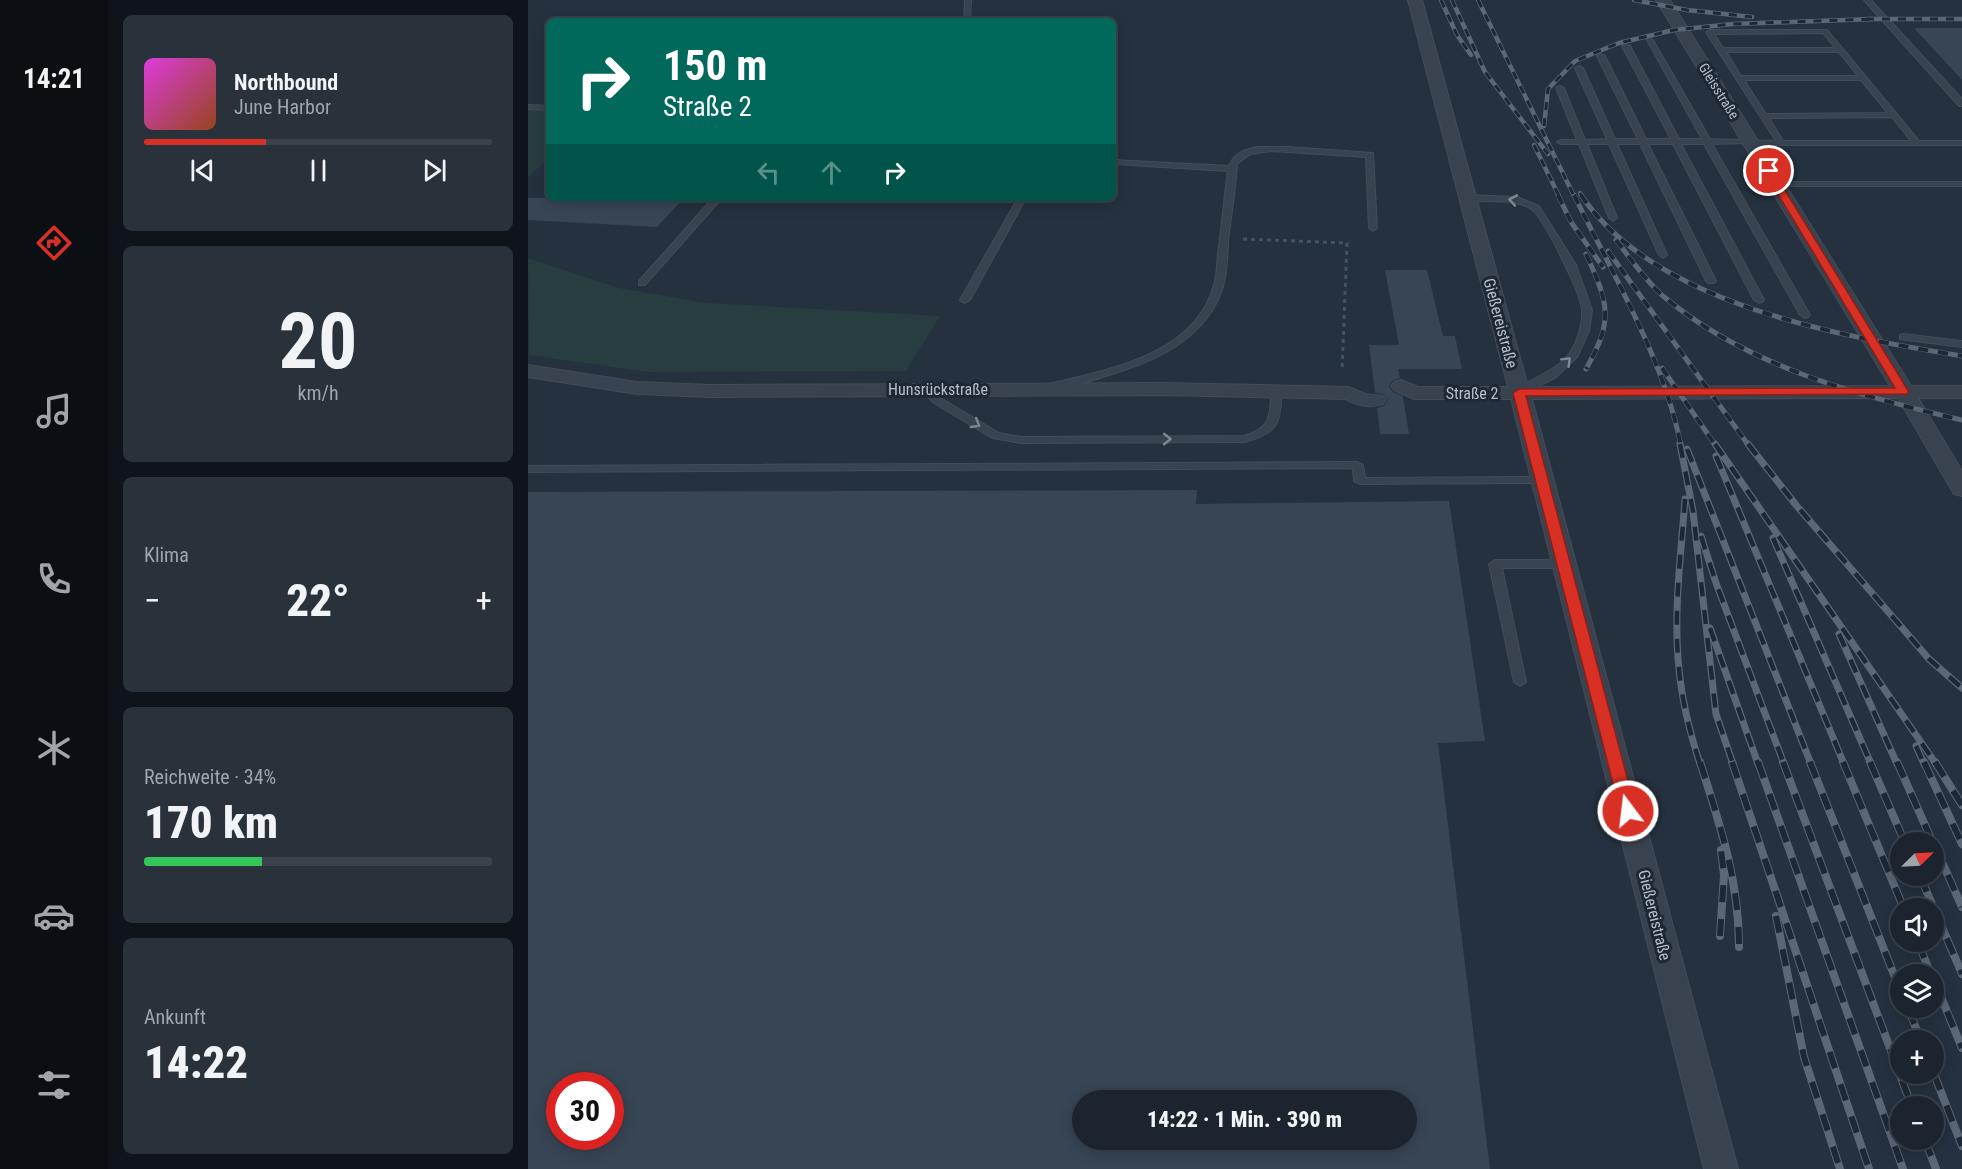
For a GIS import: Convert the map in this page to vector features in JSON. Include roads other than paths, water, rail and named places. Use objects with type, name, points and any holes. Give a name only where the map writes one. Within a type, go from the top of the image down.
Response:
[{"type":"street","name":"Gießereistraße","points":[[1415,0],[1720,1169]]},
{"type":"street","name":"Gleisstraße","points":[[1663,0],[1778,184],[1962,489]]},
{"type":"street","name":"Hunsrückstraße","points":[[528,371],[637,388],[710,391],[1039,389],[1276,392],[1345,393],[1361,400],[1375,393]]},
{"type":"street","name":"Straße 2","points":[[1406,393],[1962,392]]},
{"type":"lane","points":[[967,18],[968,0]]},
{"type":"lane","points":[[1867,0],[1962,104]]},
{"type":"lane","points":[[1781,143],[1709,32],[1825,31],[1916,142]]},
{"type":"lane","points":[[1650,40],[1804,315]]},
{"type":"lane","points":[[1626,46],[1759,300]]},
{"type":"lane","points":[[1720,50],[1840,50]]},
{"type":"lane","points":[[1601,56],[1711,281]]},
{"type":"lane","points":[[1579,68],[1663,255]]},
{"type":"lane","points":[[1738,78],[1863,78]]},
{"type":"lane","points":[[1560,88],[1613,218]]},
{"type":"lane","points":[[528,107],[546,108]]},
{"type":"lane","points":[[1762,116],[1892,115]]},
{"type":"lane","points":[[1561,141],[1962,143]]},
{"type":"lane","points":[[1039,389],[1124,367],[1152,356],[1173,344],[1193,327],[1208,310],[1218,286],[1233,168],[1239,157],[1250,151],[1370,155],[1373,228]]},
{"type":"lane","points":[[1116,162],[1233,168]]},
{"type":"lane","points":[[1778,184],[1962,184]]},
{"type":"lane","points":[[1467,198],[1517,200],[1536,208],[1571,266],[1587,310],[1584,331],[1574,355],[1552,375],[1519,393]]},
{"type":"lane","points":[[642,283],[715,201]]},
{"type":"lane","points":[[965,300],[1020,201]]},
{"type":"lane","points":[[1903,337],[1962,344]]},
{"type":"lane","points":[[936,389],[934,398],[996,436],[1021,440],[1245,439],[1261,435],[1272,426],[1277,414],[1276,392]]},
{"type":"lane","points":[[528,469],[1358,465],[1360,482],[1542,480]]},
{"type":"lane","points":[[1520,682],[1495,564],[1564,564]]},
{"type":"railway","points":[[1441,0],[1457,35],[1471,55]]},
{"type":"railway","points":[[1452,0],[1485,72],[1548,154]]},
{"type":"railway","points":[[1478,0],[1574,196]]},
{"type":"railway","points":[[1634,0],[1687,10],[1752,17]]},
{"type":"railway","points":[[1866,19],[1873,19]]},
{"type":"railway","points":[[1544,126],[1548,89],[1575,61],[1619,43],[1674,30],[1733,24],[1873,19]]},
{"type":"railway","points":[[1873,19],[1962,19]]},
{"type":"railway","points":[[1534,145],[1559,196]]},
{"type":"railway","points":[[1558,195],[1571,222],[1603,267]]},
{"type":"railway","points":[[1574,195],[1650,349],[1673,413],[1681,446]]},
{"type":"railway","points":[[1581,195],[1614,233],[1655,264],[1702,289],[1754,309],[1807,325],[1861,338],[1962,356]]},
{"type":"railway","points":[[1616,240],[1656,290],[1695,320],[1730,342],[1767,360],[1844,389],[1962,420]]},
{"type":"railway","points":[[1608,251],[1749,446]]},
{"type":"railway","points":[[1586,254],[1600,286],[1605,312],[1601,337],[1586,369]]},
{"type":"railway","points":[[1662,368],[1716,446]]},
{"type":"railway","points":[[1680,444],[1693,511],[1716,714],[1733,764]]},
{"type":"railway","points":[[1715,444],[1936,764]]},
{"type":"railway","points":[[1748,444],[1796,505],[1929,659],[1962,688]]},
{"type":"railway","points":[[1687,449],[1811,764]]},
{"type":"railway","points":[[1716,456],[1844,764]]},
{"type":"railway","points":[[1685,499],[1678,584],[1677,648],[1684,705],[1700,764]]},
{"type":"railway","points":[[1701,536],[1716,583],[1784,764]]},
{"type":"railway","points":[[1773,538],[1871,764]]},
{"type":"railway","points":[[1710,628],[1758,764]]},
{"type":"railway","points":[[1839,634],[1897,764]]},
{"type":"railway","points":[[1916,746],[1924,764]]},
{"type":"railway","points":[[1700,762],[1732,876],[1739,947]]},
{"type":"railway","points":[[1732,762],[1869,1169]]},
{"type":"railway","points":[[1758,762],[1903,1169]]},
{"type":"railway","points":[[1783,762],[1908,1096]]},
{"type":"railway","points":[[1810,762],[1890,965]]},
{"type":"railway","points":[[1843,762],[1899,898]]},
{"type":"railway","points":[[1870,762],[1900,832]]},
{"type":"railway","points":[[1897,762],[1928,832]]},
{"type":"railway","points":[[1924,762],[1962,844]]},
{"type":"railway","points":[[1935,762],[1962,805]]},
{"type":"railway","points":[[1720,936],[1724,875],[1721,850]]},
{"type":"railway","points":[[1944,866],[1962,907]]},
{"type":"railway","points":[[1924,886],[1962,974]]},
{"type":"railway","points":[[1776,916],[1804,1057],[1840,1169]]},
{"type":"railway","points":[[1922,952],[1927,964]]},
{"type":"railway","points":[[1944,1004],[1962,1048]]},
{"type":"railway","points":[[1912,1018],[1917,1030]]},
{"type":"railway","points":[[1938,1084],[1962,1146]]},
{"type":"railway","points":[[1929,1150],[1936,1169]]}]
